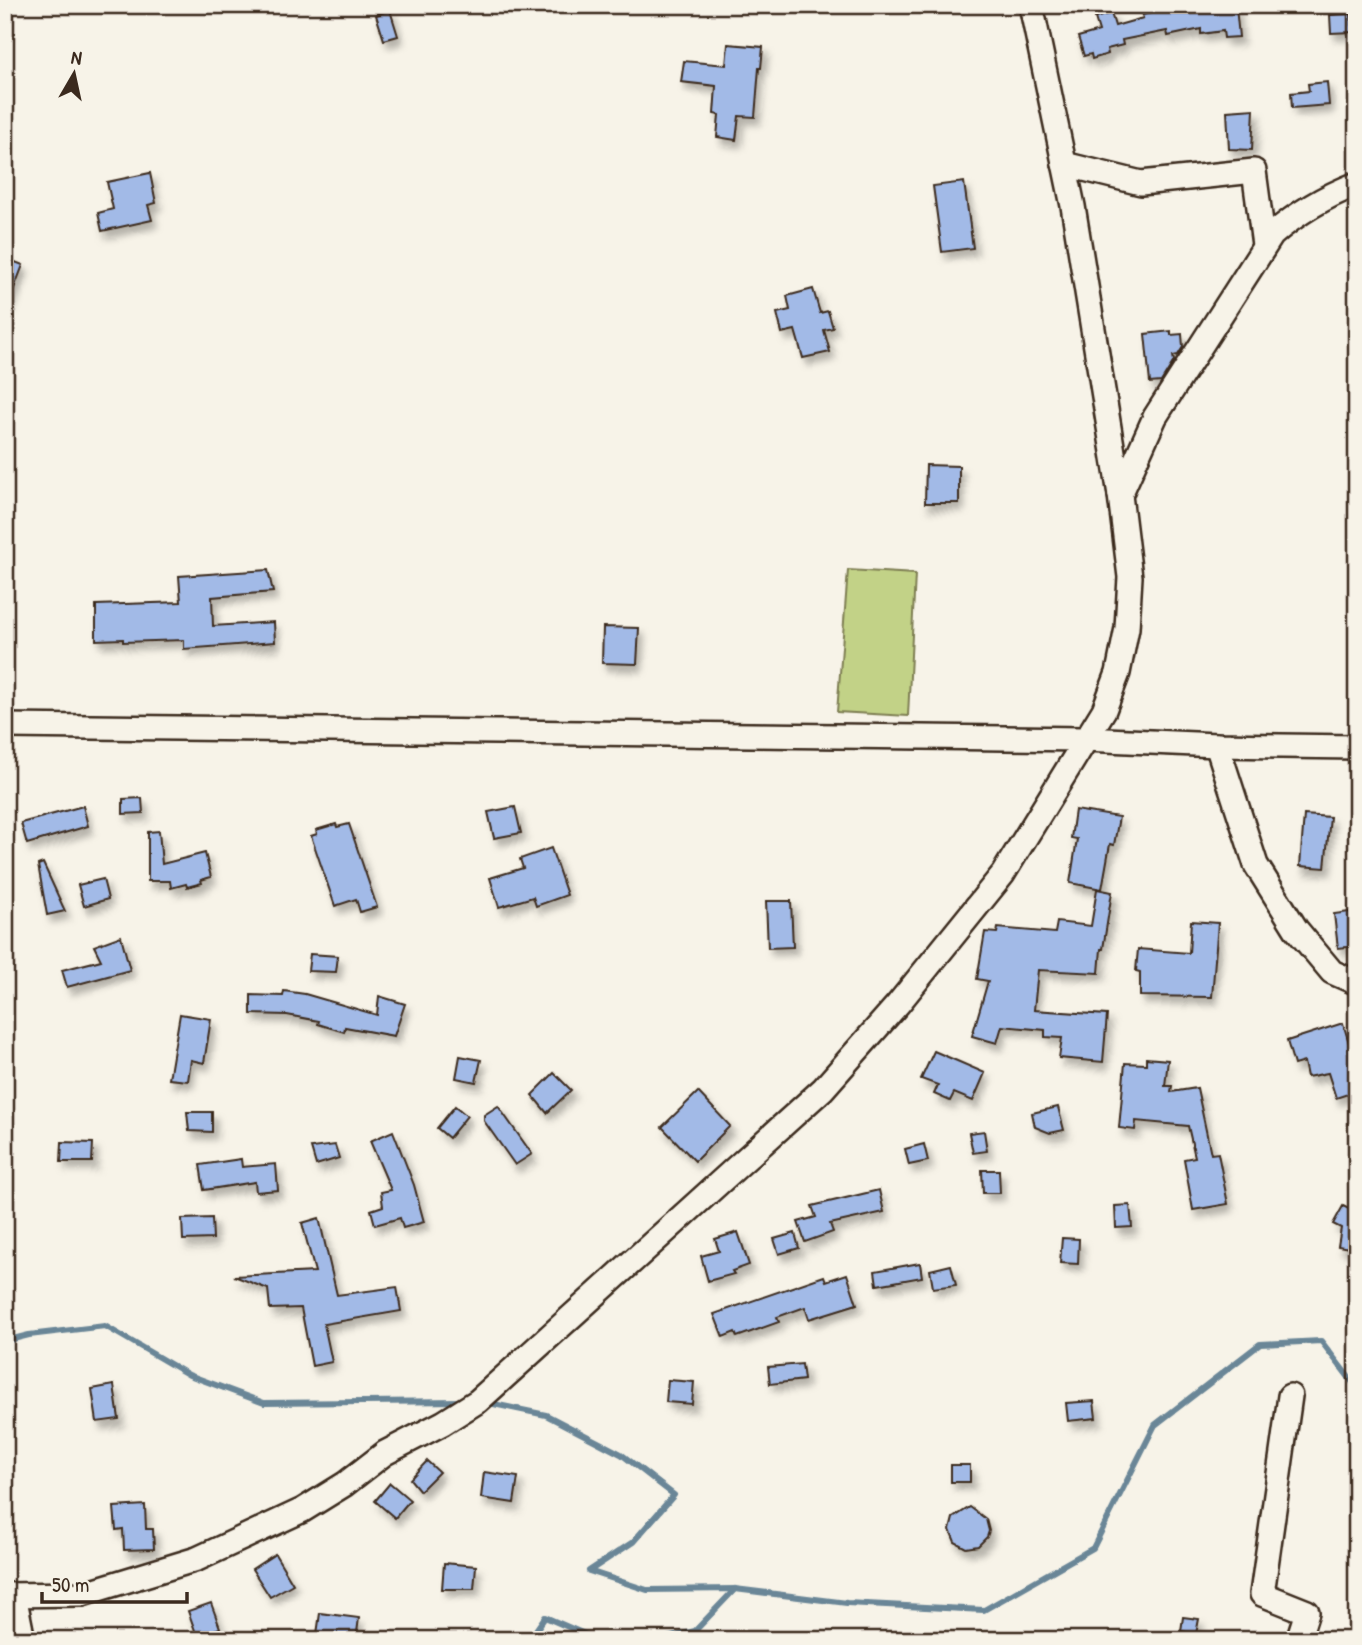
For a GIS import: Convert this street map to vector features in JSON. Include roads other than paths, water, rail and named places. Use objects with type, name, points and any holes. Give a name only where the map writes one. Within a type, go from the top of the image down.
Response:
[{"type":"street","points":[[23,1640],[10,1595],[82,1594],[197,1559],[303,1510],[345,1484],[385,1453],[443,1423],[478,1401],[824,1088],[898,1004],[1003,874],[1104,710],[1118,673],[1127,628],[1130,578],[1120,495],[1064,164],[1031,5]]},
{"type":"street","points":[[1064,164],[1142,183],[1254,171],[1265,245]]},
{"type":"street","points":[[1120,495],[1155,417],[1272,234],[1292,217],[1357,184]]},
{"type":"street","points":[[5,726],[1084,739],[1217,745],[1357,747]]},
{"type":"street","points":[[1217,745],[1256,866],[1296,929],[1332,972],[1357,982]]},
{"type":"street","points":[[1290,1396],[1262,1594],[1307,1612],[1298,1640]]},
{"type":"waterway","points":[[5,1341],[29,1335],[105,1326],[189,1375],[264,1403],[463,1401]]},
{"type":"waterway","points":[[484,1402],[546,1415],[621,1454],[674,1495],[633,1542],[589,1571],[647,1590],[735,1589],[847,1603],[984,1610],[1093,1548],[1155,1425],[1260,1344],[1321,1341],[1357,1388]]},
{"type":"waterway","points":[[660,1640],[695,1631],[735,1589]]},
{"type":"waterway","points":[[529,1640],[545,1617],[589,1636],[610,1640]]}]
